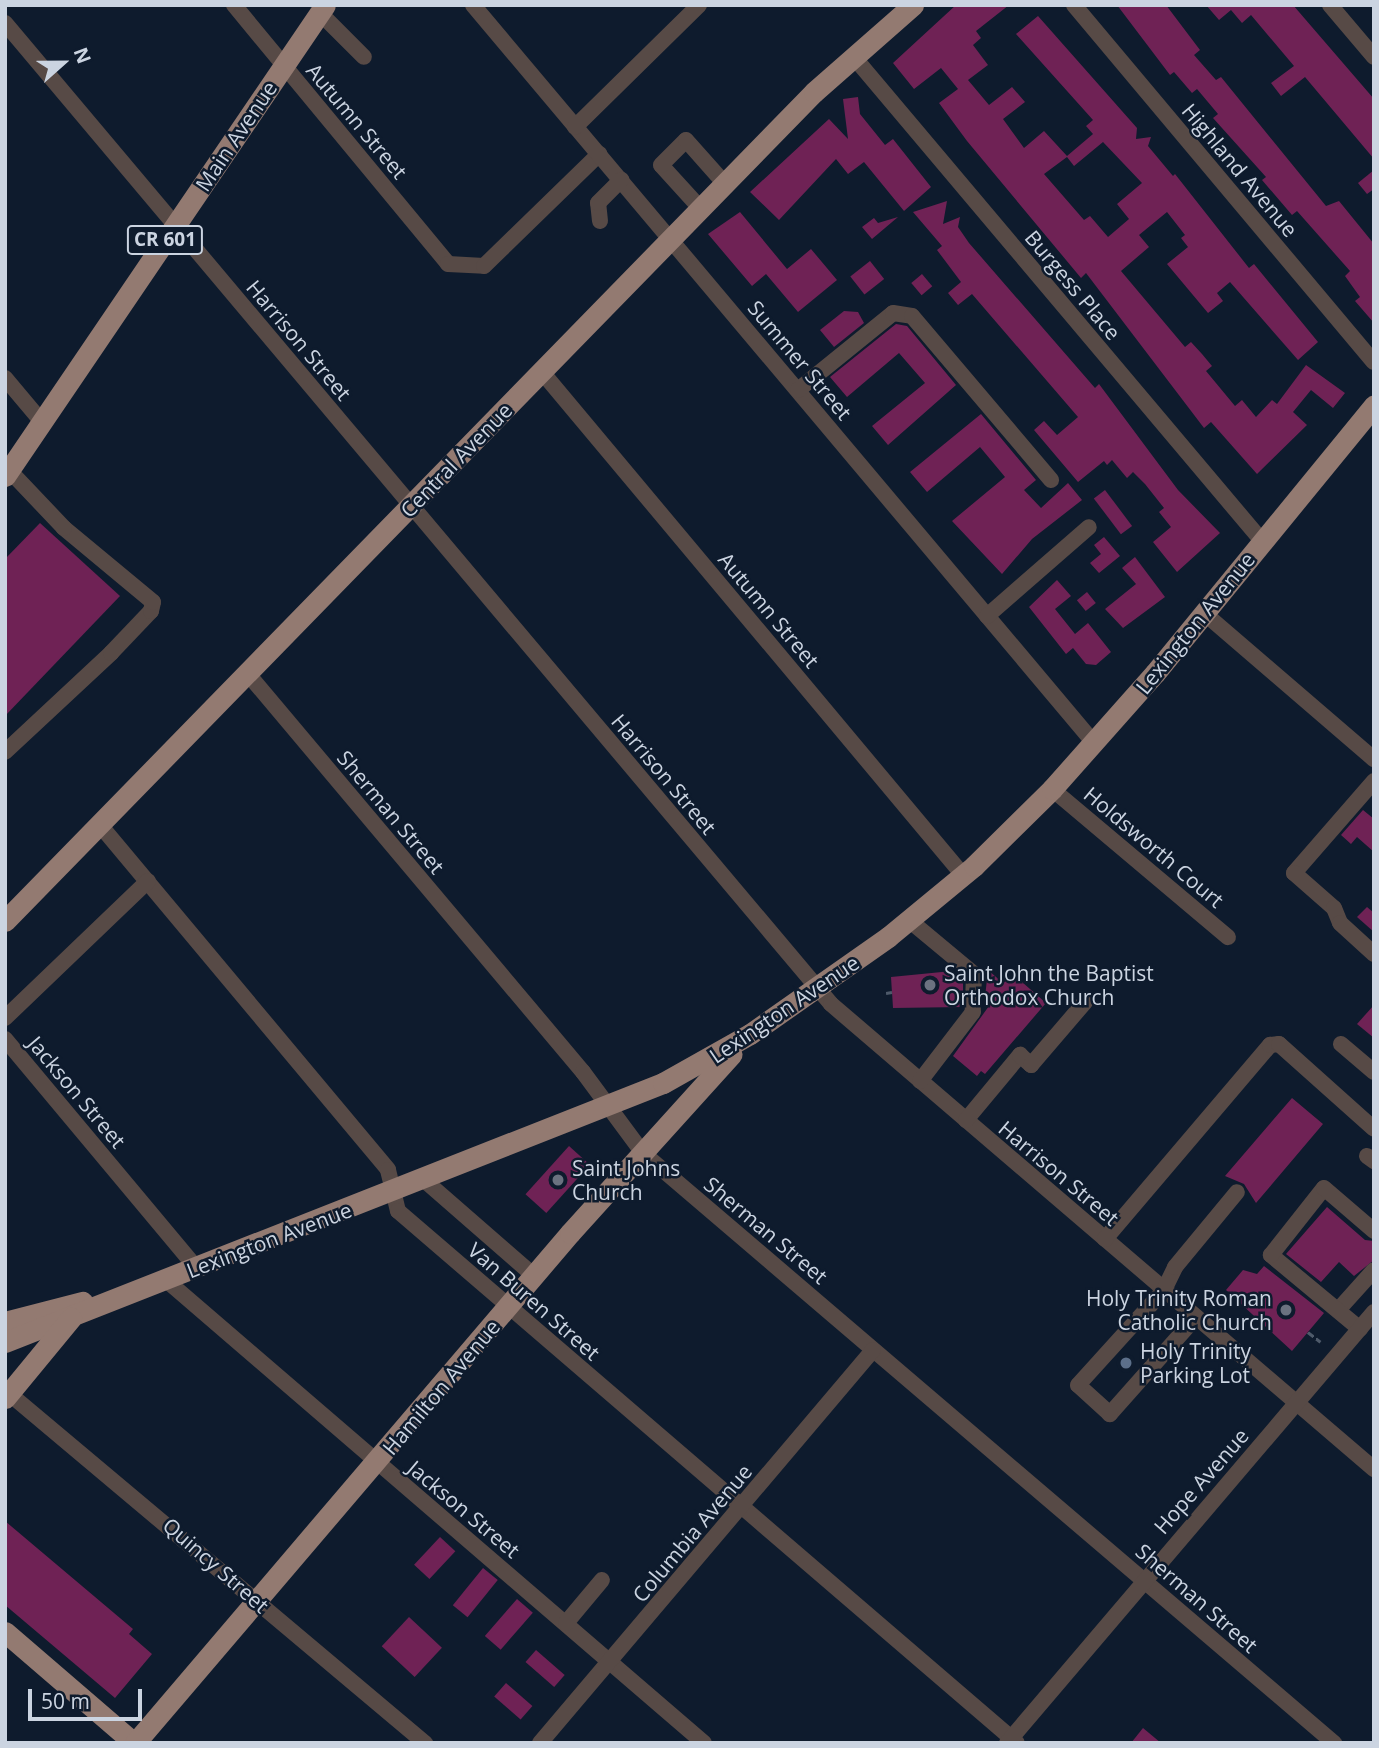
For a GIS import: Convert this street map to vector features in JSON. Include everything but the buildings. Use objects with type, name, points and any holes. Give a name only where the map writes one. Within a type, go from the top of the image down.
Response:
[{"type":"main road","name":"Central Avenue","points":[[5,921],[725,184],[853,56],[913,5]]},
{"type":"main road","name":"Main Avenue","points":[[7,473],[322,9]]},
{"type":"main road","name":"Lexington Avenue","points":[[5,1342],[97,1304],[197,1269],[393,1192],[686,1073],[750,1034],[909,920],[963,875],[1052,789],[1204,613],[1374,405]]},
{"type":"main road","name":"Hamilton Avenue","points":[[134,1743],[534,1276],[750,1034]]},
{"type":"main road","points":[[5,1322],[70,1302],[97,1304]]},
{"type":"main road","points":[[7,1393],[72,1316]]},
{"type":"main road","points":[[5,1632],[134,1743]]},
{"type":"street","name":"Autumn Street","points":[[234,5],[448,264],[484,265],[598,154]]},
{"type":"street","name":"Summer Street","points":[[473,5],[1094,743]]},
{"type":"street","points":[[575,127],[699,5]]},
{"type":"street","name":"Highland Avenue","points":[[1074,5],[1374,362]]},
{"type":"street","points":[[1330,5],[1374,57]]},
{"type":"street","points":[[322,9],[364,57]]},
{"type":"street","name":"Harrison Street","points":[[5,23],[817,988],[920,1081],[1374,1469]]},
{"type":"street","name":"Burgess Place","points":[[853,56],[1262,541]]},
{"type":"street","points":[[702,209],[661,165],[686,140],[725,184]]},
{"type":"street","points":[[600,221],[598,203],[621,180]]},
{"type":"street","points":[[798,390],[893,313],[912,316],[1051,480]]},
{"type":"street","name":"Autumn Street","points":[[542,372],[963,875]]},
{"type":"street","points":[[5,378],[42,422]]},
{"type":"street","points":[[5,752],[111,653],[151,611],[153,602],[64,528],[7,473]]},
{"type":"street","points":[[987,616],[1089,527]]},
{"type":"street","points":[[1204,613],[1374,759]]},
{"type":"street","name":"Sherman Street","points":[[248,674],[643,1153],[1334,1743]]},
{"type":"street","points":[[1374,781],[1294,873],[1334,908],[1340,923],[1374,954]]},
{"type":"street","name":"Holdsworth Court","points":[[1052,789],[1228,937]]},
{"type":"street","name":"Van Buren Street","points":[[100,825],[390,1172],[398,1211],[1012,1741]]},
{"type":"street","points":[[5,1018],[148,881]]},
{"type":"street","points":[[909,920],[974,974],[973,1012],[920,1081]]},
{"type":"street","points":[[966,1120],[1020,1055],[1031,1065],[1085,1002]]},
{"type":"street","name":"Jackson Street","points":[[5,1039],[197,1269]]},
{"type":"street","points":[[1105,1239],[1270,1045],[1279,1044],[1374,1129]]},
{"type":"street","points":[[1341,1044],[1374,1072]]},
{"type":"street","points":[[423,1179],[534,1276]]},
{"type":"street","points":[[1360,1329],[1271,1255],[1324,1188],[1374,1231]]},
{"type":"street","points":[[1196,1317],[1110,1413],[1078,1385],[1164,1290],[1175,1267],[1237,1192]]},
{"type":"street","points":[[1339,1309],[1374,1270]]},
{"type":"street","name":"Jackson Street","points":[[166,1280],[704,1743]]},
{"type":"street","name":"Hope Avenue","points":[[1012,1741],[1143,1580],[1374,1312]]},
{"type":"street","name":"Columbia Avenue","points":[[540,1743],[743,1507],[873,1350]]},
{"type":"street","name":"Quincy Street","points":[[7,1393],[425,1743]]},
{"type":"street","points":[[566,1623],[602,1580]]},
{"type":"path","points":[[886,993],[892,992]]},
{"type":"path","points":[[1308,1332],[1321,1342]]},
{"type":"place","name":"Saint John the Baptist Orthodox Church","points":[[930,985]]},
{"type":"place","name":"Saint Johns Church","points":[[558,1180]]},
{"type":"place","name":"Holy Trinity Roman Catholic Church","points":[[1286,1310]]},
{"type":"place","name":"Holy Trinity Parking Lot","points":[[1126,1363]]}]
